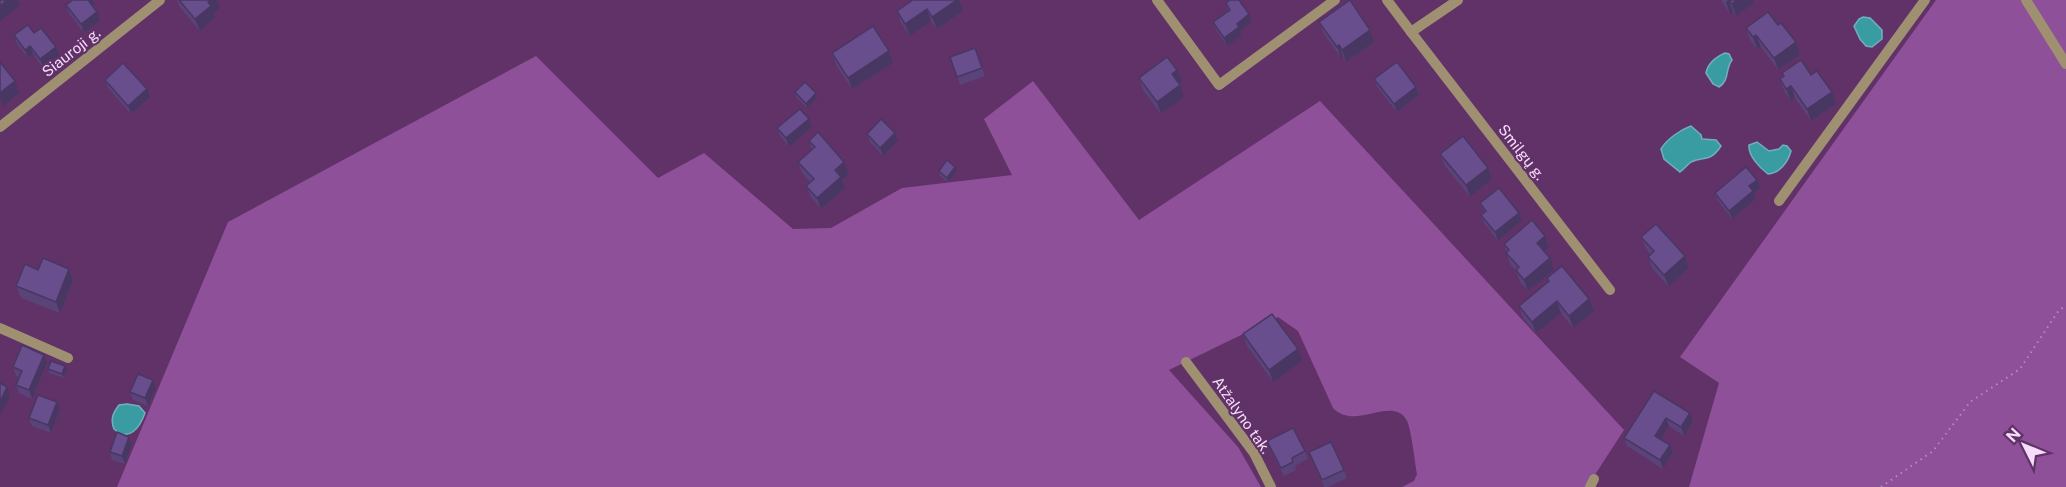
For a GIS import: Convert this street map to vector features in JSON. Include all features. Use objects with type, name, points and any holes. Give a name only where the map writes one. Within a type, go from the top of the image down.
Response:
[{"type":"street","name":"Siauroji g.","points":[[0,127],[160,0]]},
{"type":"street","points":[[1157,0],[1219,85],[1335,0]]},
{"type":"street","name":"Smilgų g.","points":[[1387,0],[1610,290]]},
{"type":"street","points":[[1411,32],[1458,0]]},
{"type":"street","points":[[1779,201],[1925,0]]},
{"type":"street","points":[[2026,0],[2066,64]]},
{"type":"street","points":[[0,328],[68,358]]},
{"type":"street","name":"Atžalyno tak.","points":[[1186,362],[1254,453],[1271,487]]},
{"type":"path","points":[[1881,487],[1933,451],[1970,402],[2020,369],[2059,310],[2066,306]]},
{"type":"shaded area","points":[[1936,0],[2066,0],[2066,487],[1689,487],[1719,383],[1680,357]]},
{"type":"shaded area","points":[[1863,17],[1870,18],[1882,30],[1882,39],[1872,47],[1866,46],[1860,39],[1854,26]]},
{"type":"shaded area","points":[[1725,53],[1729,54],[1732,60],[1725,81],[1719,87],[1713,84],[1706,73],[1713,61]]},
{"type":"shaded area","points":[[536,56],[658,178],[704,153],[793,229],[831,228],[902,188],[1012,175],[984,119],[1033,81],[1139,220],[1320,101],[1624,430],[1587,487],[1402,487],[1414,481],[1417,474],[1406,419],[1399,413],[1391,411],[1351,416],[1342,414],[1333,408],[1298,331],[1278,317],[1169,370],[1238,447],[1261,487],[117,487],[228,222]]},
{"type":"shaded area","points":[[1691,126],[1701,135],[1702,139],[1716,140],[1721,146],[1710,157],[1691,162],[1680,172],[1664,159],[1661,149],[1674,135]]},
{"type":"shaded area","points":[[1757,142],[1769,151],[1779,149],[1783,145],[1791,151],[1783,166],[1776,172],[1768,174],[1752,157],[1749,145]]},
{"type":"shaded area","points":[[119,405],[139,406],[145,413],[137,428],[129,434],[124,434],[114,429],[112,419]]},
{"type":"building","points":[[73,0],[88,0],[97,12],[81,24],[66,5]]},
{"type":"building","points":[[179,0],[211,0],[208,2],[211,6],[195,19]]},
{"type":"building","points":[[913,0],[957,0],[932,17],[927,9],[905,24],[897,11]]},
{"type":"building","points":[[1230,0],[1239,0],[1249,14],[1237,24],[1239,27],[1224,38],[1213,22],[1230,10],[1226,3]]},
{"type":"building","points":[[1350,0],[1370,30],[1342,50],[1339,45],[1337,47],[1319,22]]},
{"type":"building","points":[[1768,12],[1778,25],[1781,23],[1796,42],[1774,58],[1756,35],[1753,37],[1746,28]]},
{"type":"building","points":[[28,25],[34,33],[41,28],[56,47],[40,59],[30,46],[25,50],[14,35]]},
{"type":"building","points":[[873,26],[889,51],[848,78],[832,53]]},
{"type":"building","points":[[975,48],[982,68],[957,77],[950,57]]},
{"type":"building","points":[[1167,57],[1177,70],[1172,74],[1180,85],[1157,102],[1139,78]]},
{"type":"building","points":[[1801,60],[1811,75],[1817,71],[1832,92],[1807,109],[1791,86],[1786,89],[1780,79],[1784,76],[1782,73]]},
{"type":"building","points":[[0,62],[15,81],[0,93]]},
{"type":"building","points":[[1397,62],[1416,87],[1394,104],[1374,79]]},
{"type":"building","points":[[123,63],[147,89],[128,106],[105,80]]},
{"type":"building","points":[[805,82],[816,93],[806,104],[795,92]]},
{"type":"building","points":[[800,109],[809,119],[786,138],[777,128]]},
{"type":"building","points":[[881,119],[895,133],[880,148],[867,134]]},
{"type":"building","points":[[818,132],[844,162],[835,170],[841,177],[817,198],[806,186],[814,179],[798,162],[815,147],[809,141]]},
{"type":"building","points":[[1463,136],[1488,168],[1466,185],[1440,154]]},
{"type":"building","points":[[947,160],[955,167],[947,178],[939,171]]},
{"type":"building","points":[[1746,167],[1757,180],[1749,186],[1753,191],[1729,211],[1715,193]]},
{"type":"building","points":[[1499,188],[1519,213],[1495,232],[1481,215],[1486,211],[1480,203]]},
{"type":"building","points":[[1532,220],[1545,236],[1537,243],[1550,258],[1524,280],[1516,270],[1519,267],[1506,253],[1509,250],[1504,244]]},
{"type":"building","points":[[1656,224],[1685,256],[1664,275],[1648,257],[1654,251],[1641,237]]},
{"type":"building","points":[[43,258],[69,269],[56,302],[16,286],[25,264],[38,270]]},
{"type":"building","points":[[1562,266],[1589,299],[1569,316],[1557,301],[1532,322],[1519,306],[1549,281],[1547,278]]},
{"type":"building","points":[[1272,314],[1298,349],[1269,370],[1243,334]]},
{"type":"building","points":[[22,345],[44,355],[29,390],[16,385],[22,371],[13,367]]},
{"type":"building","points":[[51,361],[65,366],[62,374],[48,369]]},
{"type":"building","points":[[138,374],[153,380],[145,398],[130,392]]},
{"type":"building","points":[[0,383],[7,387],[0,402]]},
{"type":"building","points":[[1654,391],[1690,413],[1681,427],[1666,418],[1655,436],[1670,445],[1660,460],[1624,438]]},
{"type":"building","points":[[38,395],[57,402],[48,425],[29,418]]},
{"type":"building","points":[[1293,428],[1305,451],[1292,458],[1293,462],[1281,468],[1267,441]]},
{"type":"building","points":[[117,432],[129,437],[122,456],[110,452]]},
{"type":"building","points":[[1331,442],[1344,470],[1322,480],[1309,452]]}]
